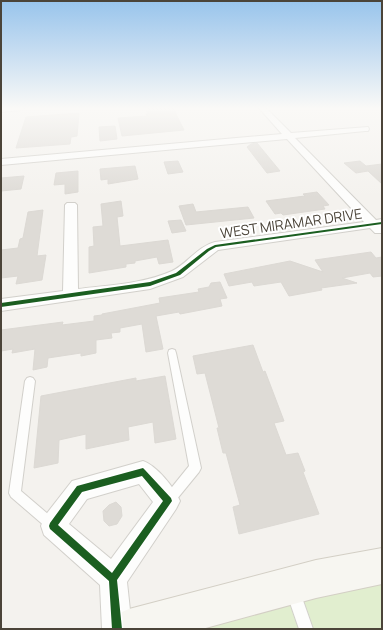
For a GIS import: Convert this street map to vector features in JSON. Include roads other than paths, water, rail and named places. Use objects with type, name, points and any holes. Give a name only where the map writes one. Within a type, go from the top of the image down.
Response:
[{"type":"street","points":[[1,162],[273,137]]},
{"type":"street","points":[[290,137],[379,227]]},
{"type":"street","points":[[70,205],[70,296]]},
{"type":"street","name":"WEST MIRAMAR DRIVE","points":[[1,305],[70,296],[162,281],[178,274],[215,246],[379,227]]},
{"type":"street","points":[[113,579],[54,526],[80,489],[143,472],[168,501],[113,579],[117,629]]},
{"type":"street","points":[[129,629],[290,586],[382,566]]},
{"type":"lane","points":[[168,501],[195,468],[172,353]]},
{"type":"lane","points":[[30,381],[15,493],[54,526]]},
{"type":"lane","points":[[290,586],[306,629]]}]
